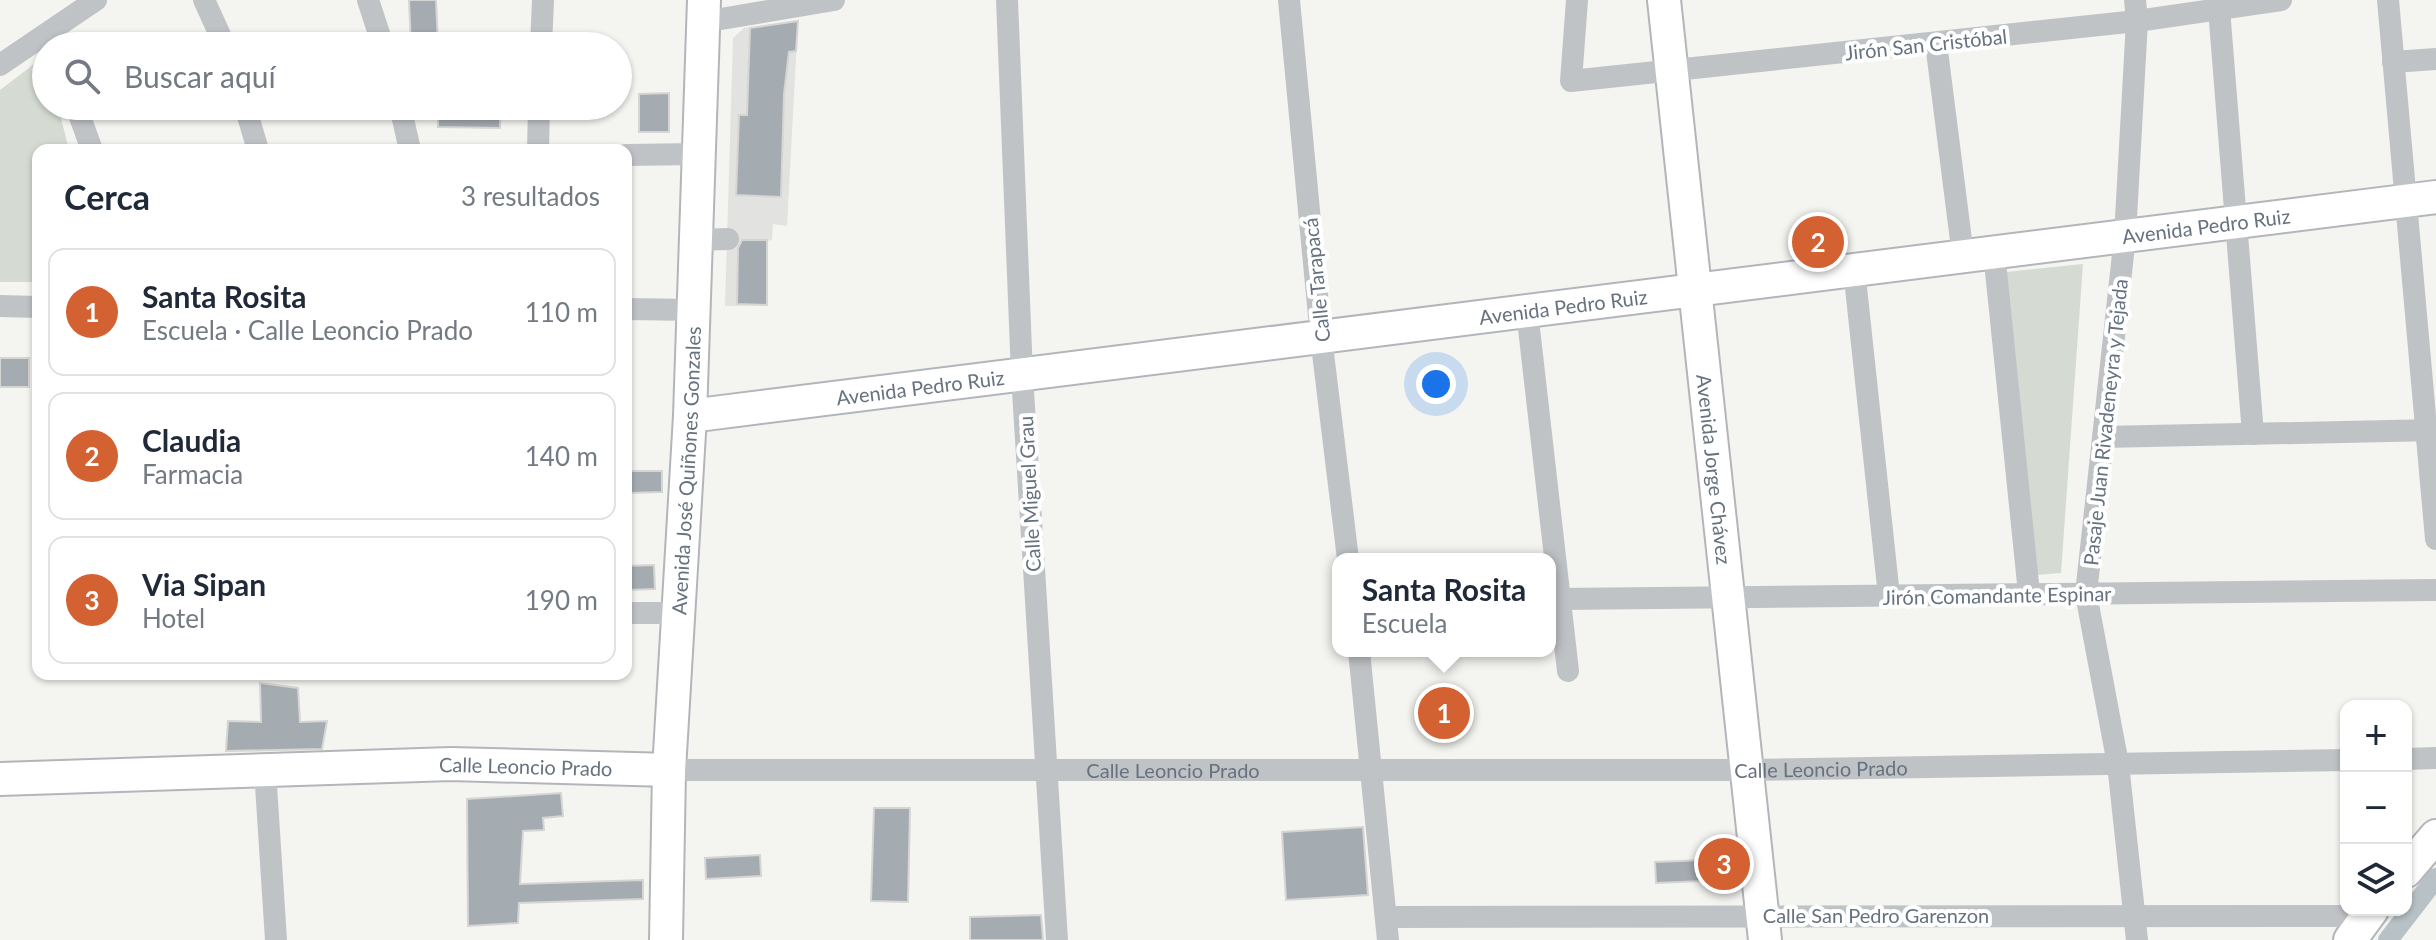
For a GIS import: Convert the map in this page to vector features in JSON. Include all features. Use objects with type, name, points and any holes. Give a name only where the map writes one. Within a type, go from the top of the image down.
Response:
[{"type":"street","points":[[57,32],[96,0]]},
{"type":"street","points":[[204,0],[219,32]]},
{"type":"street","points":[[368,0],[378,32]]},
{"type":"street","points":[[542,32],[543,0]]},
{"type":"street","points":[[703,11],[834,0]]},
{"type":"street","name":"Calle Miguel Grau","points":[[1007,0],[1022,375],[1057,940]]},
{"type":"street","name":"Calle Tarapacá","points":[[1289,0],[1321,337],[1347,553]]},
{"type":"street","name":"Jirón San Cristóbal","points":[[1577,0],[1571,81],[1936,43],[2136,10],[2219,9],[2281,0]]},
{"type":"street","name":"Avenida Jorge Chávez","points":[[1664,0],[1764,928]]},
{"type":"street","points":[[2388,0],[2393,62],[2421,198],[2436,539]]},
{"type":"street","points":[[2219,9],[2253,434]]},
{"type":"street","name":"Pasaje Juan Rivadeneyra y Tejada","points":[[2136,10],[2125,236],[2086,594],[2118,764],[2137,940]]},
{"type":"street","name":"Avenida José Quiñones Gonzales","points":[[666,940],[669,770],[690,416],[703,11]]},
{"type":"street","points":[[1936,43],[1963,256]]},
{"type":"street","points":[[0,65],[32,49]]},
{"type":"street","points":[[2393,62],[2436,59]]},
{"type":"street","points":[[81,120],[90,144]]},
{"type":"street","points":[[249,120],[256,144]]},
{"type":"street","points":[[403,120],[409,144]]},
{"type":"street","points":[[538,144],[539,120]]},
{"type":"street","points":[[632,155],[698,154]]},
{"type":"street","name":"Avenida Pedro Ruiz","points":[[690,416],[2421,198]]},
{"type":"street","points":[[696,240],[728,239]]},
{"type":"street","points":[[1994,252],[2029,593]]},
{"type":"street","points":[[1854,269],[1889,596]]},
{"type":"street","points":[[0,306],[32,307]]},
{"type":"street","points":[[632,309],[694,310]]},
{"type":"street","points":[[1527,311],[1553,553]]},
{"type":"street","points":[[2103,437],[2431,430]]},
{"type":"street","points":[[1556,580],[1568,671]]},
{"type":"street","name":"Jirón Comandante Espinar","points":[[1558,599],[2436,590]]},
{"type":"street","points":[[632,613],[680,613]]},
{"type":"street","points":[[1360,657],[1388,940]]},
{"type":"street","points":[[2412,759],[2436,758]]},
{"type":"street","name":"Calle Leoncio Prado","points":[[0,779],[451,764],[669,770],[1373,773],[2340,760]]},
{"type":"street","points":[[265,770],[276,940]]},
{"type":"street","points":[[2412,864],[2436,836]]},
{"type":"street","name":"Calle San Pedro Garenzon","points":[[1386,917],[1764,928],[2134,914],[2363,922]]},
{"type":"shaded area","points":[[798,21],[787,226],[773,224],[772,240],[767,241],[767,305],[725,306],[733,38],[744,28]]},
{"type":"shaded area","points":[[32,66],[32,120],[62,120],[68,144],[32,144],[32,282],[0,282],[0,90]]},
{"type":"shaded area","points":[[2083,264],[2061,573],[2036,575],[2006,272]]},
{"type":"building","points":[[409,0],[436,0],[437,32],[410,32]]},
{"type":"building","points":[[798,21],[796,51],[789,52],[784,94],[781,197],[736,195],[739,115],[747,115],[750,28]]},
{"type":"building","points":[[669,93],[669,132],[639,132],[639,94]]},
{"type":"building","points":[[438,120],[500,120],[500,128],[438,127]]},
{"type":"building","points":[[742,240],[767,240],[767,305],[737,304],[738,248]]},
{"type":"building","points":[[0,358],[29,358],[29,387],[0,387]]},
{"type":"building","points":[[632,471],[662,471],[662,492],[632,493]]},
{"type":"building","points":[[654,565],[655,589],[632,590],[632,566]]},
{"type":"building","points":[[260,683],[298,688],[300,722],[327,721],[322,749],[226,751],[228,721],[261,722]]},
{"type":"building","points":[[561,793],[563,816],[543,818],[544,830],[523,831],[520,884],[643,880],[643,899],[519,903],[518,923],[468,926],[467,799]]},
{"type":"building","points":[[874,808],[910,808],[908,902],[871,901]]},
{"type":"building","points":[[1363,827],[1368,895],[1286,900],[1282,832]]},
{"type":"building","points":[[760,855],[761,876],[706,879],[705,858]]},
{"type":"building","points":[[1727,859],[1728,880],[1656,883],[1655,862]]},
{"type":"building","points":[[1041,915],[1043,940],[970,940],[970,917]]},
{"type":"waterway","points":[[2388,940],[2436,878]]},
{"type":"place","name":"Claudia","points":[[1818,242]]},
{"type":"place","name":"Santa Rosita","points":[[1444,713]]},
{"type":"place","name":"Via Sipan","points":[[1724,864]]}]
